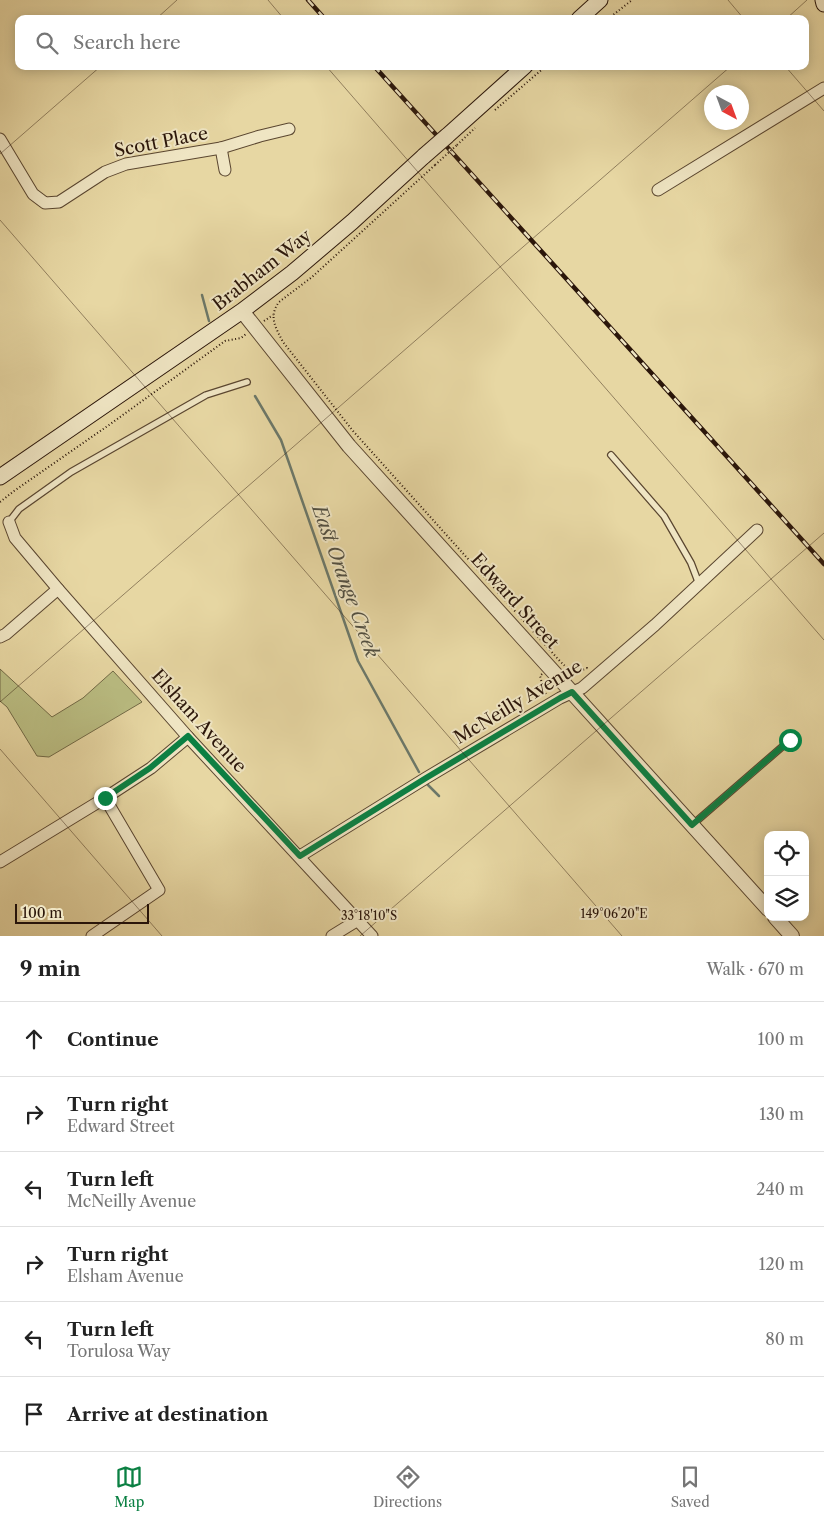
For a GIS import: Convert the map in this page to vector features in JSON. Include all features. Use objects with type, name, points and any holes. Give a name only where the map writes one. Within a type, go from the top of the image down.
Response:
[{"type":"main road","points":[[583,15],[600,0]]},
{"type":"main road","points":[[822,0],[824,4]]},
{"type":"main road","name":"Brabham Way","points":[[0,477],[242,311],[292,273],[352,222],[430,161],[521,70]]},
{"type":"street","points":[[658,190],[824,88]]},
{"type":"street","name":"Scott Place","points":[[0,139],[33,194],[44,203],[59,202],[105,172],[126,164],[221,148],[288,129]]},
{"type":"street","name":"Scott Place","points":[[221,148],[225,170]]},
{"type":"street","name":"Edward Street","points":[[242,311],[349,446],[764,905]]},
{"type":"street","name":"Elsham Avenue","points":[[9,522],[15,538],[58,590],[188,736],[372,936]]},
{"type":"street","name":"McNeilly Avenue","points":[[300,856],[560,698],[582,688],[757,530]]},
{"type":"street","points":[[0,637],[58,590]]},
{"type":"street","points":[[0,862],[105,798],[150,768],[188,736]]},
{"type":"street","points":[[92,936],[159,890],[105,798]]},
{"type":"street","points":[[332,936],[358,920]]},
{"type":"street","points":[[779,921],[792,936]]},
{"type":"lane","points":[[9,522],[20,509],[71,472],[206,395],[247,382]]},
{"type":"lane","points":[[611,454],[664,516],[688,557],[699,584]]},
{"type":"lane","points":[[692,825],[790,740]]},
{"type":"path","points":[[613,15],[632,0]]},
{"type":"path","points":[[489,115],[541,70]]},
{"type":"path","points":[[476,127],[452,140],[319,271],[279,302],[273,315],[283,342],[353,431],[565,666],[572,670],[580,671],[587,668],[594,678]]},
{"type":"path","points":[[0,502],[225,340],[241,338],[273,315]]},
{"type":"green space","points":[[0,669],[52,717],[83,698],[113,671],[142,702],[49,757],[37,756],[7,707],[0,701]]},
{"type":"waterway","name":"East Orange Creek","points":[[202,295],[209,321]]},
{"type":"waterway","name":"East Orange Creek","points":[[255,396],[281,440],[358,661],[419,772]]},
{"type":"waterway","name":"East Orange Creek","points":[[427,784],[439,796]]},
{"type":"railway","points":[[308,0],[321,15]]},
{"type":"railway","points":[[378,70],[824,564]]},
{"type":"route","points":[[105,798],[150,768],[188,736],[300,856],[426,778],[572,692],[692,825],[790,740]]}]
